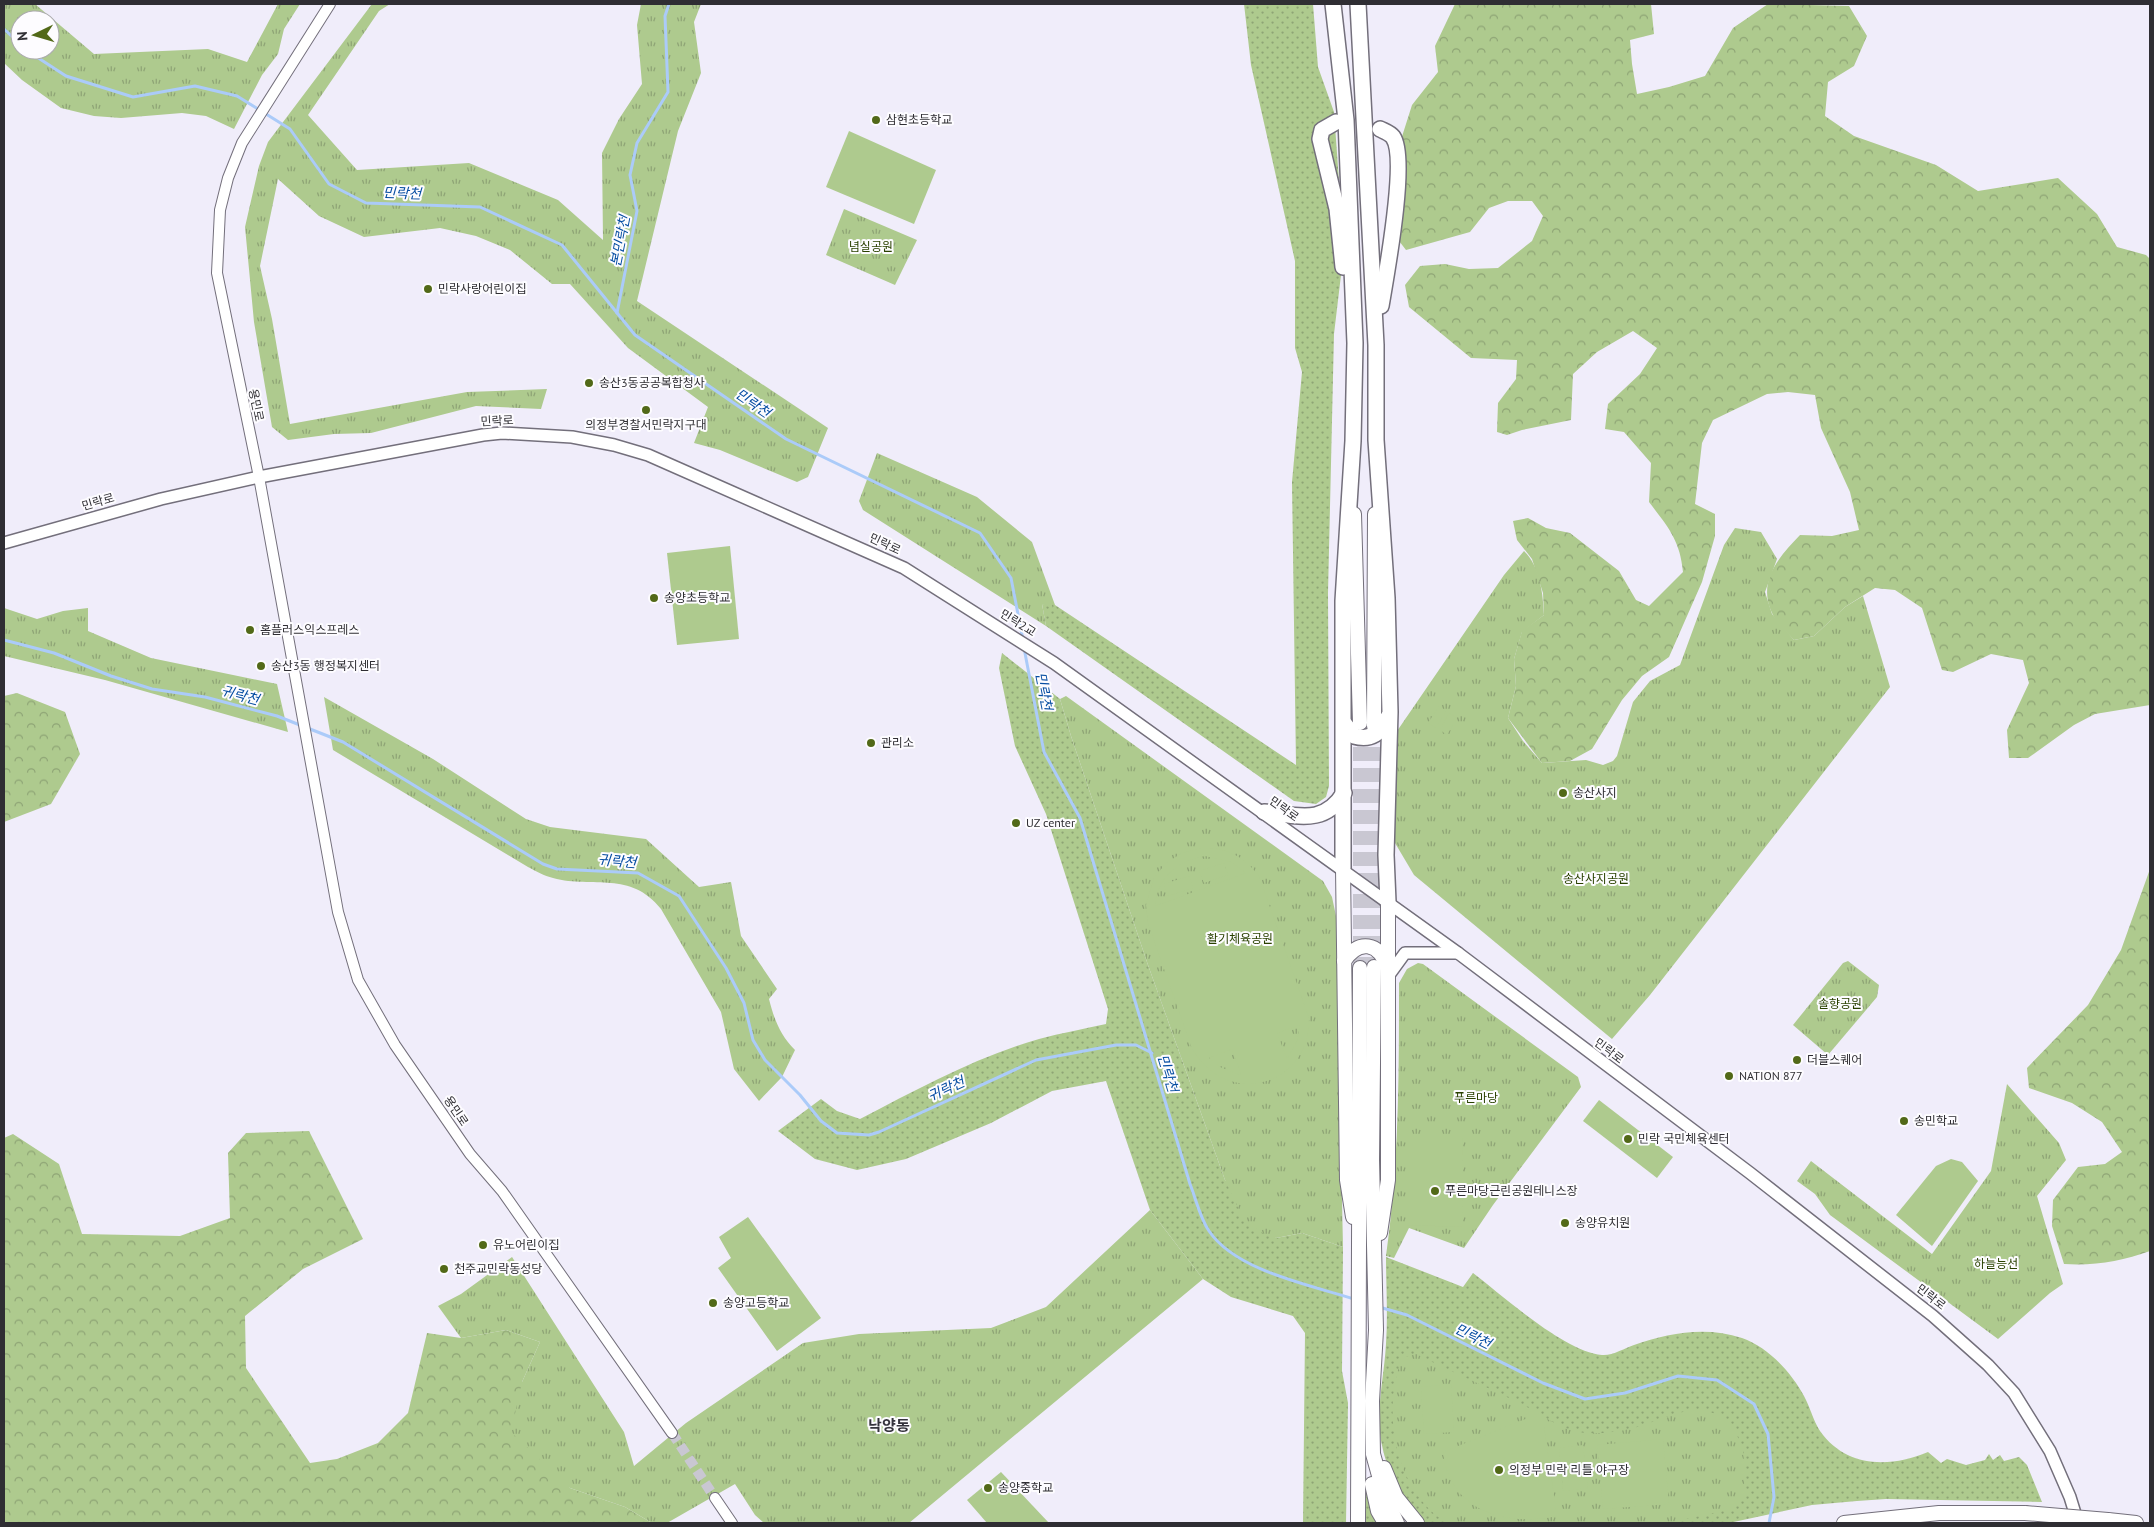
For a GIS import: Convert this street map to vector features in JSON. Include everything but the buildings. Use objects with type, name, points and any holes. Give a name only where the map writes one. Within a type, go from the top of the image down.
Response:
[{"type":"highway","points":[[1333,4],[1346,120],[1355,343],[1352,441],[1343,601],[1343,868],[1347,1180],[1360,1266]]},
{"type":"highway","points":[[1358,4],[1376,345],[1374,726]]},
{"type":"highway","points":[[1336,122],[1322,130],[1320,140],[1337,209],[1355,343]]},
{"type":"highway","points":[[1376,345],[1398,175],[1396,145],[1392,136],[1380,129]]},
{"type":"highway","points":[[1374,1271],[1388,1180],[1389,975],[1386,855],[1390,712],[1387,598],[1376,440]]},
{"type":"highway","points":[[1352,441],[1360,723]]},
{"type":"highway","points":[[1344,724],[1354,736],[1370,737],[1380,732],[1390,712]]},
{"type":"highway","points":[[1264,812],[1306,816],[1325,814],[1336,806],[1344,793]]},
{"type":"highway","points":[[1344,960],[1358,947],[1367,946],[1377,950],[1384,957],[1389,975]]},
{"type":"highway","points":[[1358,1523],[1366,1400],[1376,1330],[1367,968],[1359,1324],[1366,1400],[1374,1454],[1384,1497],[1397,1523]]},
{"type":"highway","points":[[1366,1400],[1367,1463],[1378,1511],[1385,1523]]},
{"type":"highway","points":[[1366,1400],[1382,1461],[1396,1497],[1417,1523]]},
{"type":"highway","points":[[1845,1523],[1939,1513],[2025,1513],[2136,1523]]},
{"type":"main road","name":"민락로","points":[[4,543],[161,499],[259,477],[502,433],[572,437],[614,445],[648,455],[813,526],[904,568],[967,607]]},
{"type":"main road","name":"민락2교","points":[[967,607],[1054,663]]},
{"type":"main road","name":"민락로","points":[[1054,663],[1343,868],[1458,953],[1750,1173],[1933,1316],[1988,1365],[2014,1393],[2050,1451],[2070,1497],[2078,1523]]},
{"type":"main road","points":[[1389,975],[1405,953],[1458,953]]},
{"type":"street","name":"용민로","points":[[330,4],[242,144],[228,178],[220,210],[217,274],[259,477],[309,762],[339,919],[358,980],[395,1045],[470,1154],[502,1191],[672,1433]]},
{"type":"street","points":[[715,1498],[732,1523]]},
{"type":"green space","points":[[4,4],[35,4],[42,10],[10,10],[10,60],[60,60],[60,25],[94,54],[208,49],[247,62],[278,4],[300,4],[284,29],[278,54],[262,75],[234,129],[206,116],[182,113],[121,118],[94,116],[61,108],[22,80],[4,63]]},
{"type":"green space","points":[[372,4],[390,4],[379,11],[308,115],[357,170],[469,163],[558,200],[603,240],[602,153],[619,119],[642,84],[637,25],[641,4],[701,4],[694,22],[701,73],[678,131],[637,301],[828,428],[808,477],[797,482],[720,450],[694,443],[708,407],[628,348],[570,284],[552,284],[510,250],[476,236],[440,228],[364,237],[319,216],[278,179],[260,266],[272,319],[290,424],[467,392],[547,389],[541,409],[476,406],[371,433],[334,434],[288,440],[272,427],[254,322],[245,227],[259,166],[268,142]]},
{"type":"green space","points":[[1244,4],[1313,4],[1318,67],[1334,112],[1344,250],[1334,334],[1328,593],[1329,786],[1326,797],[1316,804],[1294,801],[1046,626],[1042,604],[1055,605],[1296,765],[1292,482],[1302,372],[1295,348],[1295,261],[1251,65]]},
{"type":"green space","points":[[1455,4],[1651,4],[1654,34],[1630,40],[1637,94],[1705,76],[1733,28],[1768,4],[1849,6],[1867,36],[1854,66],[1828,82],[1825,116],[1854,136],[1936,165],[1978,191],[2058,178],[2097,214],[2117,247],[2146,255],[2150,259],[2150,705],[2095,714],[2074,725],[2028,758],[2009,758],[2007,730],[2029,683],[2023,660],[1991,654],[1953,672],[1942,670],[1922,608],[1895,590],[1875,588],[1845,607],[1814,636],[1794,640],[1776,620],[1768,601],[1767,590],[1772,570],[1800,535],[1832,536],[1859,530],[1850,492],[1821,428],[1815,395],[1788,392],[1767,394],[1713,420],[1702,443],[1695,504],[1715,514],[1715,536],[1702,582],[1669,657],[1642,676],[1622,700],[1592,749],[1570,761],[1542,763],[1508,718],[1516,686],[1514,659],[1522,631],[1544,615],[1543,593],[1532,559],[1517,540],[1513,521],[1528,518],[1546,528],[1570,533],[1619,571],[1636,600],[1649,606],[1683,572],[1676,542],[1649,502],[1651,463],[1624,432],[1605,429],[1608,404],[1640,374],[1657,348],[1633,331],[1597,352],[1573,374],[1571,420],[1507,435],[1497,432],[1498,403],[1516,379],[1517,360],[1471,358],[1409,307],[1405,285],[1420,266],[1445,264],[1469,269],[1498,268],[1532,241],[1543,216],[1532,201],[1508,201],[1489,208],[1470,232],[1406,250],[1396,237],[1399,146],[1412,105],[1438,72],[1435,46]]},
{"type":"green space","points":[[849,131],[936,170],[914,224],[826,187]]},
{"type":"green space","name":"념실공원","points":[[844,209],[917,240],[895,285],[826,255]]},
{"type":"green space","points":[[877,453],[977,497],[1032,542],[1055,605],[1052,608],[1042,604],[1046,626],[863,510],[859,501]]},
{"type":"green space","name":"송산사지공원","points":[[1735,528],[1761,532],[1777,559],[1765,592],[1772,614],[1794,640],[1814,636],[1845,607],[1863,596],[1890,687],[1650,995],[1612,1039],[1414,875],[1395,843],[1395,734],[1504,575],[1524,551],[1534,564],[1540,581],[1544,615],[1522,632],[1514,659],[1516,686],[1508,718],[1523,741],[1542,763],[1586,760],[1603,765],[1613,761],[1617,756],[1633,702],[1650,681],[1680,665],[1724,545]]},
{"type":"green space","points":[[730,546],[739,639],[677,645],[667,553]]},
{"type":"green space","points":[[4,608],[37,619],[63,611],[88,608],[88,631],[151,658],[277,684],[288,732],[105,680],[4,656]]},
{"type":"green space","points":[[1002,653],[1060,699],[1148,965],[1225,1180],[1276,1238],[1302,1233],[1343,1247],[1342,1371],[1348,1403],[1346,1523],[1303,1523],[1305,1333],[1293,1316],[1231,1297],[1203,1279],[1150,1210],[1106,1081],[1052,1091],[991,1123],[906,1159],[857,1170],[815,1159],[778,1131],[821,1099],[837,1111],[860,1119],[948,1074],[1016,1046],[1106,1024],[1108,1009],[1046,814],[1015,746],[999,668]]},
{"type":"green space","points":[[17,693],[65,712],[80,754],[51,804],[4,822],[4,696]]},
{"type":"green space","name":"활기체육공원","points":[[1066,696],[1323,881],[1332,897],[1336,916],[1343,1247],[1302,1233],[1276,1238],[1264,1234],[1244,1220],[1225,1180],[1148,965],[1071,736],[1060,699]]},
{"type":"green space","points":[[324,697],[433,759],[526,819],[550,827],[646,839],[699,887],[731,882],[741,936],[777,989],[769,999],[775,1020],[795,1050],[782,1077],[759,1101],[734,1069],[721,1012],[661,909],[649,897],[637,889],[624,885],[568,881],[540,873],[333,750]]},
{"type":"green space","points":[[1439,706],[1446,711],[1436,728],[1428,723]]},
{"type":"green space","points":[[1449,713],[1457,718],[1447,735],[1440,730]]},
{"type":"green space","points":[[1201,848],[1226,851],[1241,858],[1259,876],[1309,1018],[1306,1042],[1295,1061],[1281,1075],[1262,1082],[1243,1084],[1223,1078],[1205,1066],[1191,1046],[1148,923],[1146,905],[1154,878],[1166,863],[1182,853]],"holes":[[[1205,856],[1231,862],[1246,873],[1155,906],[1160,887],[1171,872],[1186,862]],[[1300,1025],[1297,1041],[1287,1059],[1277,1033]],[[1232,1049],[1241,1075],[1220,1067],[1209,1058]]]},
{"type":"green space","points":[[1224,863],[1228,875],[1204,883],[1199,871]]},
{"type":"green space","points":[[2150,869],[2150,1251],[2108,1262],[2064,1264],[2052,1226],[2053,1200],[2078,1167],[2105,1164],[2122,1152],[2102,1122],[2072,1103],[2029,1088],[2027,1068],[2088,1005],[2121,950]]},
{"type":"green space","points":[[1189,876],[1193,888],[1168,896],[1164,884]]},
{"type":"green space","name":"솔향공원","points":[[1848,961],[1879,985],[1877,997],[1828,1055],[1793,1025],[1843,963]]},
{"type":"green space","name":"푸른마당","points":[[1418,963],[1423,964],[1578,1077],[1581,1087],[1493,1205],[1464,1248],[1409,1228],[1394,1258],[1386,1256],[1396,1154],[1399,983],[1407,969]]},
{"type":"green space","name":"하늘능선","points":[[2007,1084],[2059,1143],[2066,1160],[2037,1196],[2063,1284],[2050,1293],[1998,1339],[1830,1215],[1815,1194],[1797,1181],[1811,1161],[1932,1254],[1991,1171]]},
{"type":"green space","name":"민락 국민체육센터","points":[[1599,1100],[1673,1157],[1657,1178],[1583,1121]]},
{"type":"green space","points":[[309,1131],[363,1239],[303,1269],[245,1316],[246,1368],[310,1463],[337,1459],[378,1443],[408,1413],[427,1333],[461,1338],[506,1330],[540,1342],[522,1382],[570,1488],[625,1507],[652,1523],[4,1523],[4,1138],[13,1134],[59,1164],[82,1234],[180,1236],[230,1218],[228,1153],[246,1133]]},
{"type":"green space","name":"푸른마당근린공원테니스장","points":[[1408,1135],[1463,1135],[1462,1227],[1408,1225]]},
{"type":"green space","points":[[1951,1159],[1962,1162],[1978,1181],[1932,1246],[1896,1215],[1936,1166]]},
{"type":"green space","points":[[1150,1210],[1203,1279],[909,1523],[764,1523],[755,1515],[735,1484],[667,1523],[652,1523],[625,1507],[570,1488],[511,1432],[522,1382],[540,1342],[506,1330],[461,1338],[438,1306],[461,1294],[512,1257],[624,1432],[634,1466],[686,1423],[803,1343],[859,1334],[991,1328],[1046,1307]]},
{"type":"green space","points":[[748,1217],[821,1318],[777,1351],[718,1268],[731,1258],[719,1237]]},
{"type":"green space","points":[[1386,1257],[1463,1287],[1473,1273],[1553,1334],[1587,1352],[1606,1355],[1660,1337],[1687,1332],[1715,1332],[1742,1338],[1761,1347],[1786,1369],[1804,1396],[1820,1431],[1842,1452],[1856,1458],[1884,1462],[1899,1461],[1928,1452],[1941,1463],[1947,1459],[1966,1465],[1985,1460],[1989,1454],[1993,1460],[2000,1455],[2004,1461],[2019,1457],[2027,1465],[2042,1502],[1886,1499],[1812,1505],[1729,1523],[1423,1523],[1394,1479],[1386,1460],[1380,1437],[1379,1411],[1387,1333]]},
{"type":"green space","points":[[1416,1354],[1510,1398],[1560,1426],[1585,1433],[1625,1430],[1681,1412],[1707,1411],[1718,1416],[1729,1425],[1740,1440],[1744,1462],[1744,1497],[1732,1509],[1667,1523],[1447,1523],[1429,1509],[1415,1491],[1404,1471],[1397,1449],[1393,1426],[1393,1402],[1396,1380],[1402,1358]]},
{"type":"green space","points":[[1451,1384],[1454,1432],[1424,1434],[1421,1387]]},
{"type":"green space","name":"의정부 민락 리틀 야구장","points":[[1528,1418],[1544,1426],[1557,1516],[1519,1519],[1500,1516],[1483,1510],[1468,1501],[1456,1488],[1448,1472],[1443,1452]]},
{"type":"green space","points":[[1663,1439],[1669,1504],[1603,1509],[1597,1445]]},
{"type":"green space","points":[[1583,1445],[1588,1488],[1563,1491],[1559,1448]]},
{"type":"green space","points":[[1001,1472],[1049,1523],[987,1523],[967,1500]]},
{"type":"green space","points":[[1364,1480],[1378,1523],[1363,1523]]},
{"type":"waterway","name":"본민락천","points":[[617,313],[637,211],[630,175],[637,143],[668,92],[665,16],[669,4]]},
{"type":"waterway","name":"민락천","points":[[4,29],[10,35]]},
{"type":"waterway","name":"민락천","points":[[41,60],[66,76],[133,97],[195,86],[237,96],[290,129],[329,184],[366,203],[480,207],[562,245],[635,335],[786,439],[980,533],[1011,578],[1023,640]]},
{"type":"waterway","name":"귀락천","points":[[4,640],[54,653],[111,676],[152,689],[205,697],[277,716],[343,742],[543,864],[557,869],[638,873],[679,896],[726,968],[744,1003],[753,1040],[765,1060],[800,1095],[821,1121],[837,1133],[869,1135],[879,1132],[1036,1060],[1116,1045],[1136,1045],[1152,1053]]},
{"type":"waterway","name":"민락천","points":[[1024,648],[1044,752],[1080,818],[1190,1184],[1206,1226],[1221,1245],[1237,1257],[1255,1266],[1275,1275],[1354,1299]]},
{"type":"waterway","name":"민락천","points":[[1379,1307],[1407,1315],[1543,1383],[1585,1399],[1625,1393],[1678,1376],[1717,1380],[1754,1404],[1768,1434],[1774,1497],[1769,1523]]},
{"type":"tunnel","points":[[1360,726],[1360,968]]},
{"type":"tunnel","points":[[1374,726],[1374,967]]},
{"type":"tunnel","points":[[672,1433],[715,1498]]},
{"type":"place","name":"삼현초등학교","points":[[876,120]]},
{"type":"place","name":"민락사랑어린이집","points":[[428,289]]},
{"type":"place","name":"송산3동공공복합청사","points":[[589,383]]},
{"type":"place","name":"의정부경찰서민락지구대","points":[[646,410]]},
{"type":"place","name":"송양초등학교","points":[[654,598]]},
{"type":"place","name":"홈플러스익스프레스","points":[[250,630]]},
{"type":"place","name":"송산3동 행정복지센터","points":[[261,666]]},
{"type":"place","name":"관리소","points":[[871,743]]},
{"type":"place","name":"송산사지","points":[[1563,793]]},
{"type":"place","name":"UZ center","points":[[1016,823]]},
{"type":"place","name":"더블스퀘어","points":[[1797,1060]]},
{"type":"place","name":"NATION 877","points":[[1729,1076]]},
{"type":"place","name":"송민학교","points":[[1904,1121]]},
{"type":"place","name":"민락 국민체육센터","points":[[1628,1139]]},
{"type":"place","name":"푸른마당근린공원테니스장","points":[[1435,1191]]},
{"type":"place","name":"송양유치원","points":[[1565,1223]]},
{"type":"place","name":"유노어린이집","points":[[483,1245]]},
{"type":"place","name":"천주교민락동성당","points":[[444,1269]]},
{"type":"place","name":"송양고등학교","points":[[713,1303]]},
{"type":"place","name":"의정부 민락 리틀 야구장","points":[[1499,1470]]},
{"type":"place","name":"송양중학교","points":[[988,1488]]},
{"type":"district","name":"낙양동","points":[[889,1426]]}]
